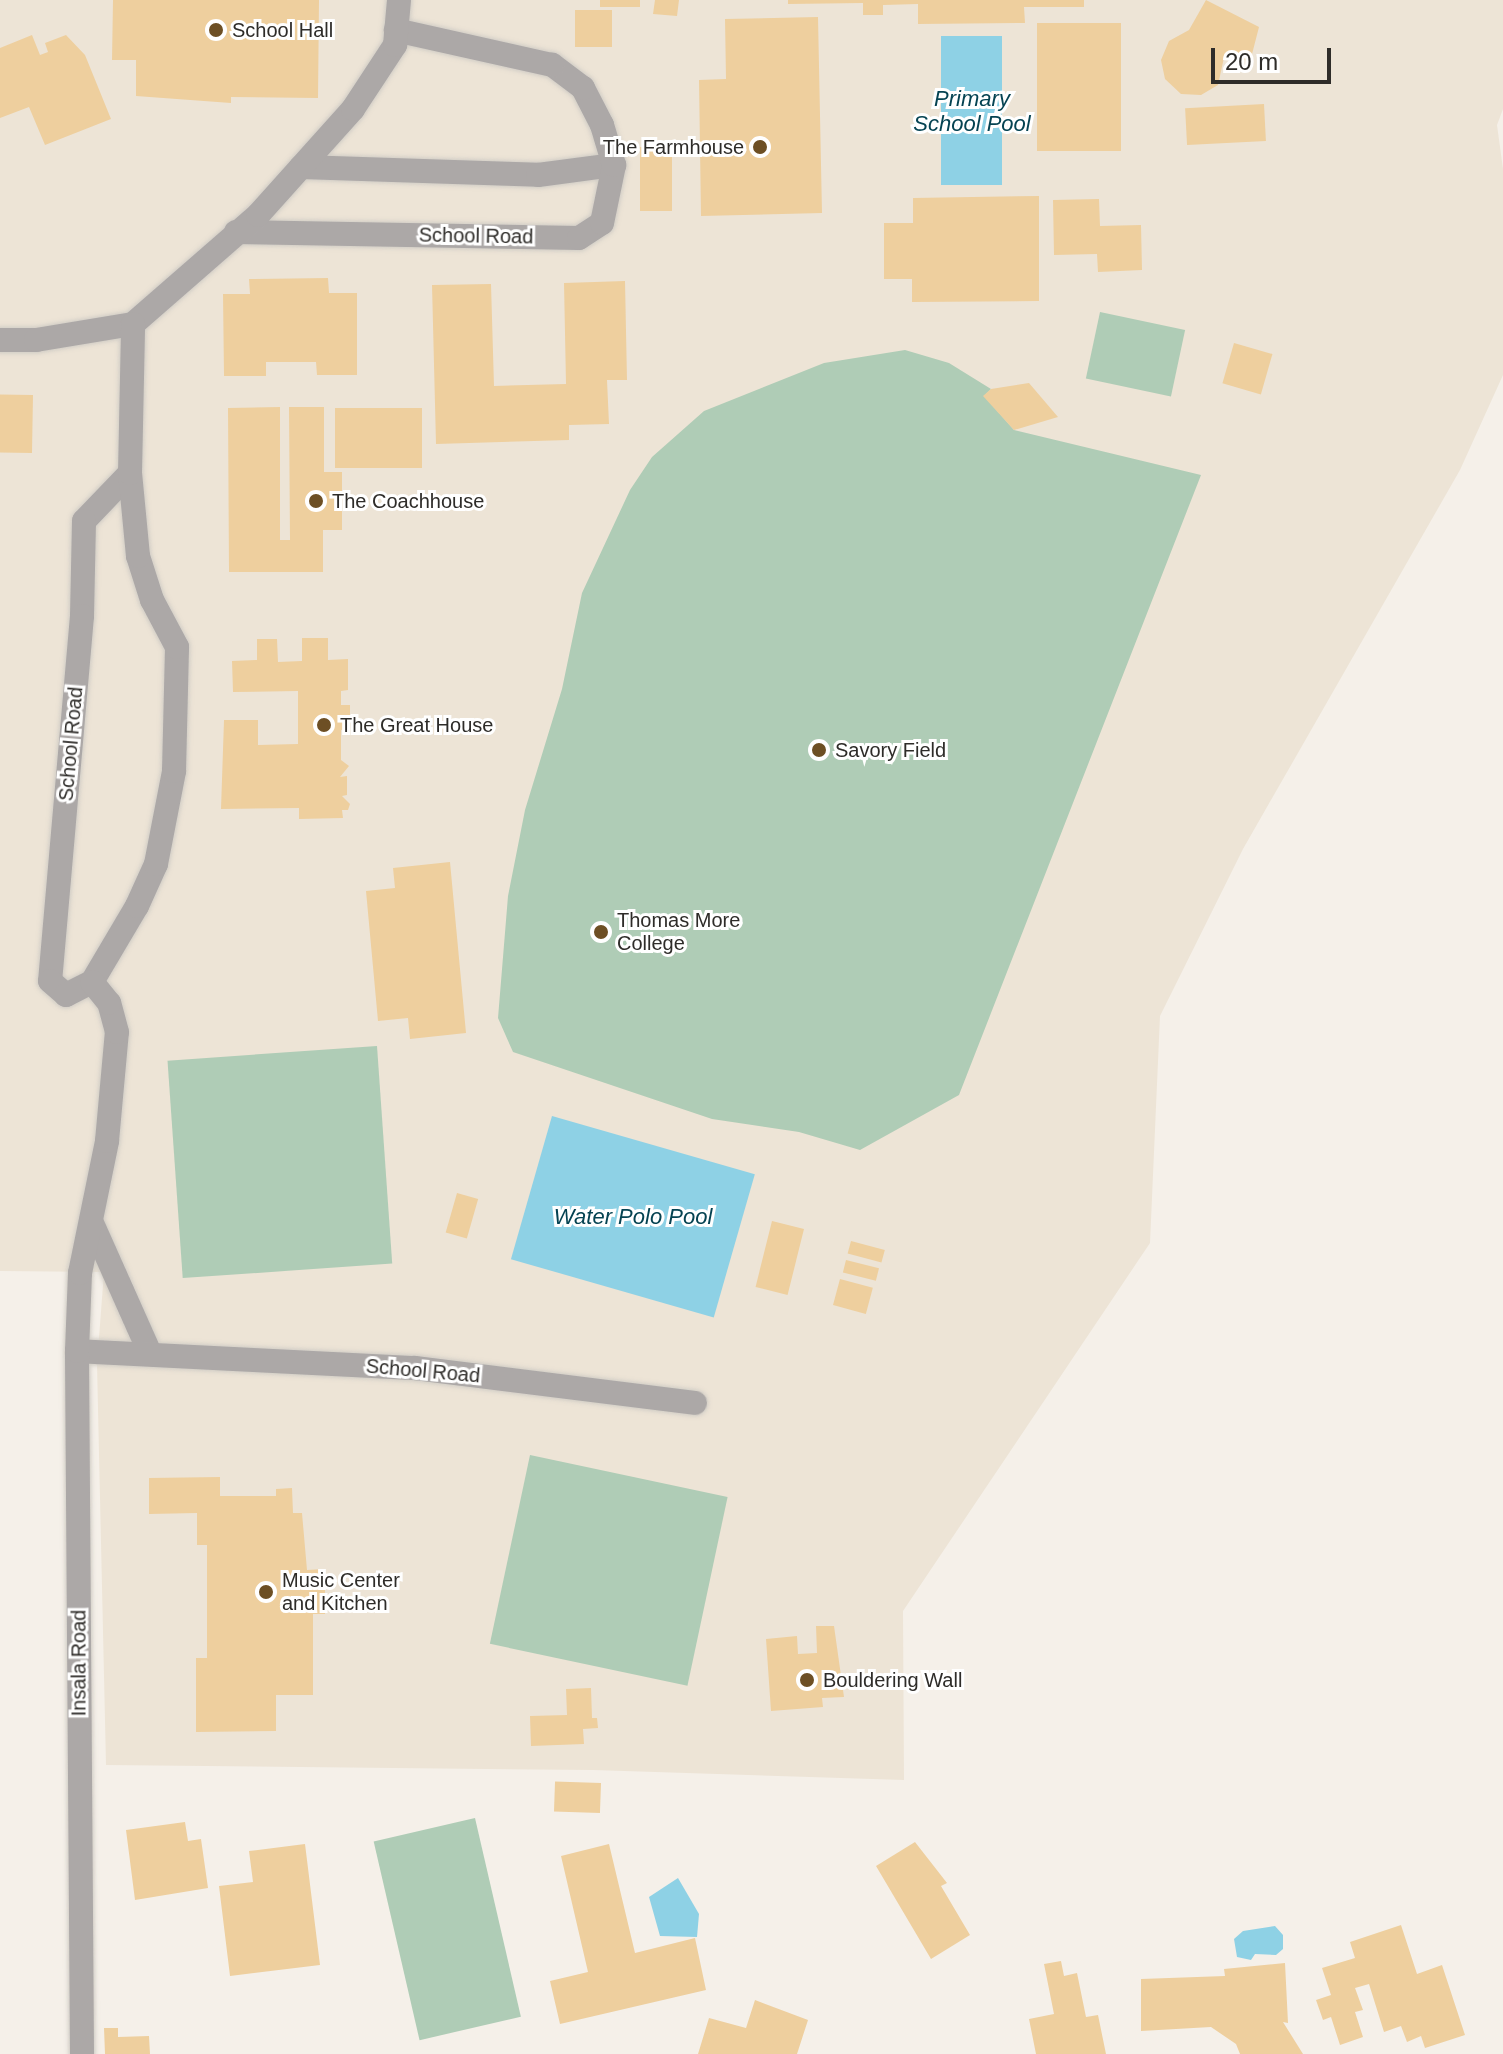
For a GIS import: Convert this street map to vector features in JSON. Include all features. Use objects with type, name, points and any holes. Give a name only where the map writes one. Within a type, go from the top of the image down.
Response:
[{"type":"street","points":[[0,340],[36,340],[133,324],[236,232],[301,167],[389,59],[399,0]]},
{"type":"street","name":"School Road","points":[[236,232],[579,238],[602,223],[614,165],[602,125],[583,88],[552,65],[396,30]]},
{"type":"street","points":[[301,167],[538,175],[614,165]]},
{"type":"street","points":[[133,324],[130,473],[138,556],[152,600],[177,647],[179,709],[168,817],[156,864],[92,982],[109,1003],[117,1032],[107,1141],[92,1223],[150,1353]]},
{"type":"street","name":"School Road","points":[[92,982],[66,995],[50,981],[82,616],[84,521],[130,473]]},
{"type":"street","name":"Insala Road","points":[[82,2054],[77,1351],[80,1273],[92,1223]]},
{"type":"street","name":"School Road","points":[[77,1351],[415,1368],[695,1403]]},
{"type":"shaded area","name":"Thomas More College","points":[[0,0],[1503,0],[1503,109],[1497,125],[1503,169],[1503,375],[1460,470],[1243,849],[1160,1016],[1150,1243],[903,1611],[904,1780],[593,1770],[106,1765],[97,1364],[104,1272],[0,1271]]},
{"type":"green space","points":[[1100,312],[1185,330],[1171,397],[1086,379]]},
{"type":"green space","name":"Savory Field","points":[[905,350],[949,363],[991,389],[984,396],[1014,430],[1201,475],[959,1095],[860,1150],[799,1132],[712,1119],[513,1052],[498,1018],[508,896],[525,810],[562,689],[582,593],[630,490],[652,457],[704,411],[824,363]]},
{"type":"green space","points":[[377,1046],[392,1263],[183,1278],[168,1061]]},
{"type":"green space","points":[[530,1455],[728,1497],[687,1686],[490,1644]]},
{"type":"green space","points":[[475,1818],[521,2017],[420,2040],[374,1841]]},
{"type":"water","name":"Primary School Pool","points":[[941,36],[1002,36],[1002,185],[941,185]]},
{"type":"water","name":"Water Polo Pool","points":[[552,1116],[755,1174],[714,1317],[511,1259]]},
{"type":"water","points":[[678,1878],[699,1914],[697,1937],[660,1936],[649,1897]]},
{"type":"water","points":[[1275,1926],[1283,1935],[1283,1949],[1276,1955],[1255,1954],[1251,1960],[1237,1957],[1234,1939],[1243,1931]]},
{"type":"building","name":"School Hall","points":[[113,0],[319,0],[318,98],[231,97],[231,103],[136,96],[136,60],[112,60]]},
{"type":"building","points":[[600,0],[640,0],[640,7],[600,7]]},
{"type":"building","points":[[655,0],[679,0],[677,16],[653,14]]},
{"type":"building","points":[[788,0],[1084,0],[1084,7],[1024,7],[1025,23],[918,24],[918,4],[883,5],[883,15],[863,15],[863,3],[788,4]]},
{"type":"building","points":[[1206,0],[1259,27],[1250,62],[1225,53],[1218,85],[1201,95],[1181,94],[1165,79],[1161,60],[1169,41],[1189,30]]},
{"type":"building","points":[[575,10],[612,10],[612,47],[575,47]]},
{"type":"building","name":"The Farmhouse","points":[[818,17],[822,213],[701,216],[699,80],[726,79],[725,19]]},
{"type":"building","points":[[1037,23],[1121,23],[1121,151],[1037,151]]},
{"type":"building","points":[[32,35],[40,55],[48,52],[45,43],[66,35],[85,55],[111,119],[45,145],[29,107],[0,118],[0,48]]},
{"type":"building","points":[[1264,104],[1266,141],[1187,145],[1185,108]]},
{"type":"building","points":[[640,147],[672,147],[672,211],[640,211]]},
{"type":"building","points":[[1039,196],[1039,301],[912,302],[912,279],[884,279],[884,223],[913,223],[913,198]]},
{"type":"building","points":[[1099,199],[1100,226],[1141,225],[1142,270],[1098,272],[1097,254],[1054,255],[1053,200]]},
{"type":"building","points":[[328,278],[329,293],[357,293],[357,375],[317,375],[316,362],[266,362],[266,376],[224,376],[223,294],[250,294],[249,279]]},
{"type":"building","points":[[625,281],[627,380],[607,380],[609,424],[569,425],[569,440],[436,444],[432,285],[491,284],[494,386],[566,384],[564,283]]},
{"type":"building","points":[[1234,343],[1272,354],[1261,394],[1222,383]]},
{"type":"building","points":[[1029,383],[1058,417],[1014,430],[983,396],[991,389]]},
{"type":"building","points":[[0,394],[33,395],[32,453],[0,452]]},
{"type":"building","name":"The Coachhouse","points":[[280,407],[280,540],[290,540],[289,407],[324,407],[324,472],[342,472],[342,530],[323,530],[323,572],[229,572],[228,408]]},
{"type":"building","points":[[335,408],[422,408],[422,468],[335,468]]},
{"type":"building","name":"The Great House","points":[[302,638],[328,638],[328,660],[348,659],[348,690],[341,691],[341,705],[350,705],[350,729],[341,730],[341,760],[349,766],[340,777],[347,776],[347,795],[342,796],[350,804],[348,810],[342,810],[343,818],[299,819],[299,808],[221,809],[224,720],[258,720],[258,745],[298,744],[298,691],[233,692],[232,661],[257,660],[257,639],[277,639],[278,662],[302,661]]},
{"type":"building","points":[[450,862],[466,1033],[410,1039],[408,1018],[378,1021],[366,891],[395,888],[393,868]]},
{"type":"building","points":[[457,1193],[478,1199],[467,1238],[446,1232]]},
{"type":"building","points":[[772,1221],[804,1229],[788,1295],[756,1287]]},
{"type":"building","points":[[851,1241],[885,1250],[881,1263],[848,1254]]},
{"type":"building","points":[[846,1260],[879,1268],[876,1281],[843,1273]]},
{"type":"building","points":[[840,1279],[873,1288],[866,1314],[833,1305]]},
{"type":"building","name":"Music Center and Kitchen","points":[[220,1477],[220,1496],[276,1496],[276,1489],[292,1488],[293,1513],[302,1513],[307,1570],[325,1569],[325,1614],[313,1614],[313,1695],[276,1695],[276,1731],[196,1732],[196,1658],[207,1658],[207,1545],[197,1545],[197,1513],[149,1514],[149,1478]]},
{"type":"building","points":[[816,1626],[834,1626],[844,1697],[822,1698],[823,1707],[771,1711],[766,1639],[797,1636],[798,1654],[817,1653]]},
{"type":"building","points":[[591,1688],[592,1718],[597,1718],[598,1728],[583,1729],[584,1744],[531,1746],[530,1716],[567,1715],[566,1689]]},
{"type":"building","points":[[555,1781],[601,1783],[600,1813],[554,1811]]},
{"type":"building","points":[[185,1822],[188,1841],[201,1839],[208,1888],[135,1900],[126,1830]]},
{"type":"building","points":[[915,1842],[947,1883],[941,1886],[970,1935],[931,1959],[876,1866]]},
{"type":"building","points":[[305,1844],[320,1965],[230,1976],[219,1886],[253,1882],[249,1851]]},
{"type":"building","points":[[609,1844],[635,1953],[695,1938],[706,1990],[560,2024],[550,1981],[588,1972],[561,1856]]},
{"type":"building","points":[[1401,1925],[1417,1974],[1442,1965],[1465,2035],[1425,2048],[1421,2036],[1407,2042],[1401,2026],[1384,2032],[1369,1984],[1355,1988],[1363,2010],[1355,2012],[1363,2037],[1340,2045],[1331,2017],[1323,2020],[1316,2000],[1331,1995],[1322,1968],[1355,1958],[1350,1942]]},
{"type":"building","points":[[1061,1961],[1064,1976],[1077,1973],[1086,2017],[1098,2015],[1106,2054],[1036,2054],[1029,2019],[1054,2014],[1044,1964]]},
{"type":"building","points":[[1285,1963],[1288,2023],[1283,2022],[1303,2054],[1240,2054],[1236,2044],[1211,2027],[1141,2031],[1141,1979],[1225,1976],[1224,1969]]},
{"type":"building","points":[[755,2000],[808,2020],[797,2054],[698,2054],[709,2018],[746,2028]]},
{"type":"building","points":[[104,2028],[118,2028],[118,2037],[149,2036],[150,2054],[105,2054]]},
{"type":"place","name":"School Hall","points":[[216,30]]},
{"type":"place","name":"The Farmhouse","points":[[760,147]]},
{"type":"place","name":"The Coachhouse","points":[[316,501]]},
{"type":"place","name":"The Great House","points":[[324,725]]},
{"type":"place","name":"Savory Field","points":[[819,750]]},
{"type":"place","name":"Thomas More College","points":[[601,932]]},
{"type":"place","name":"Music Center and Kitchen","points":[[266,1592]]},
{"type":"place","name":"Bouldering Wall","points":[[807,1680]]}]
